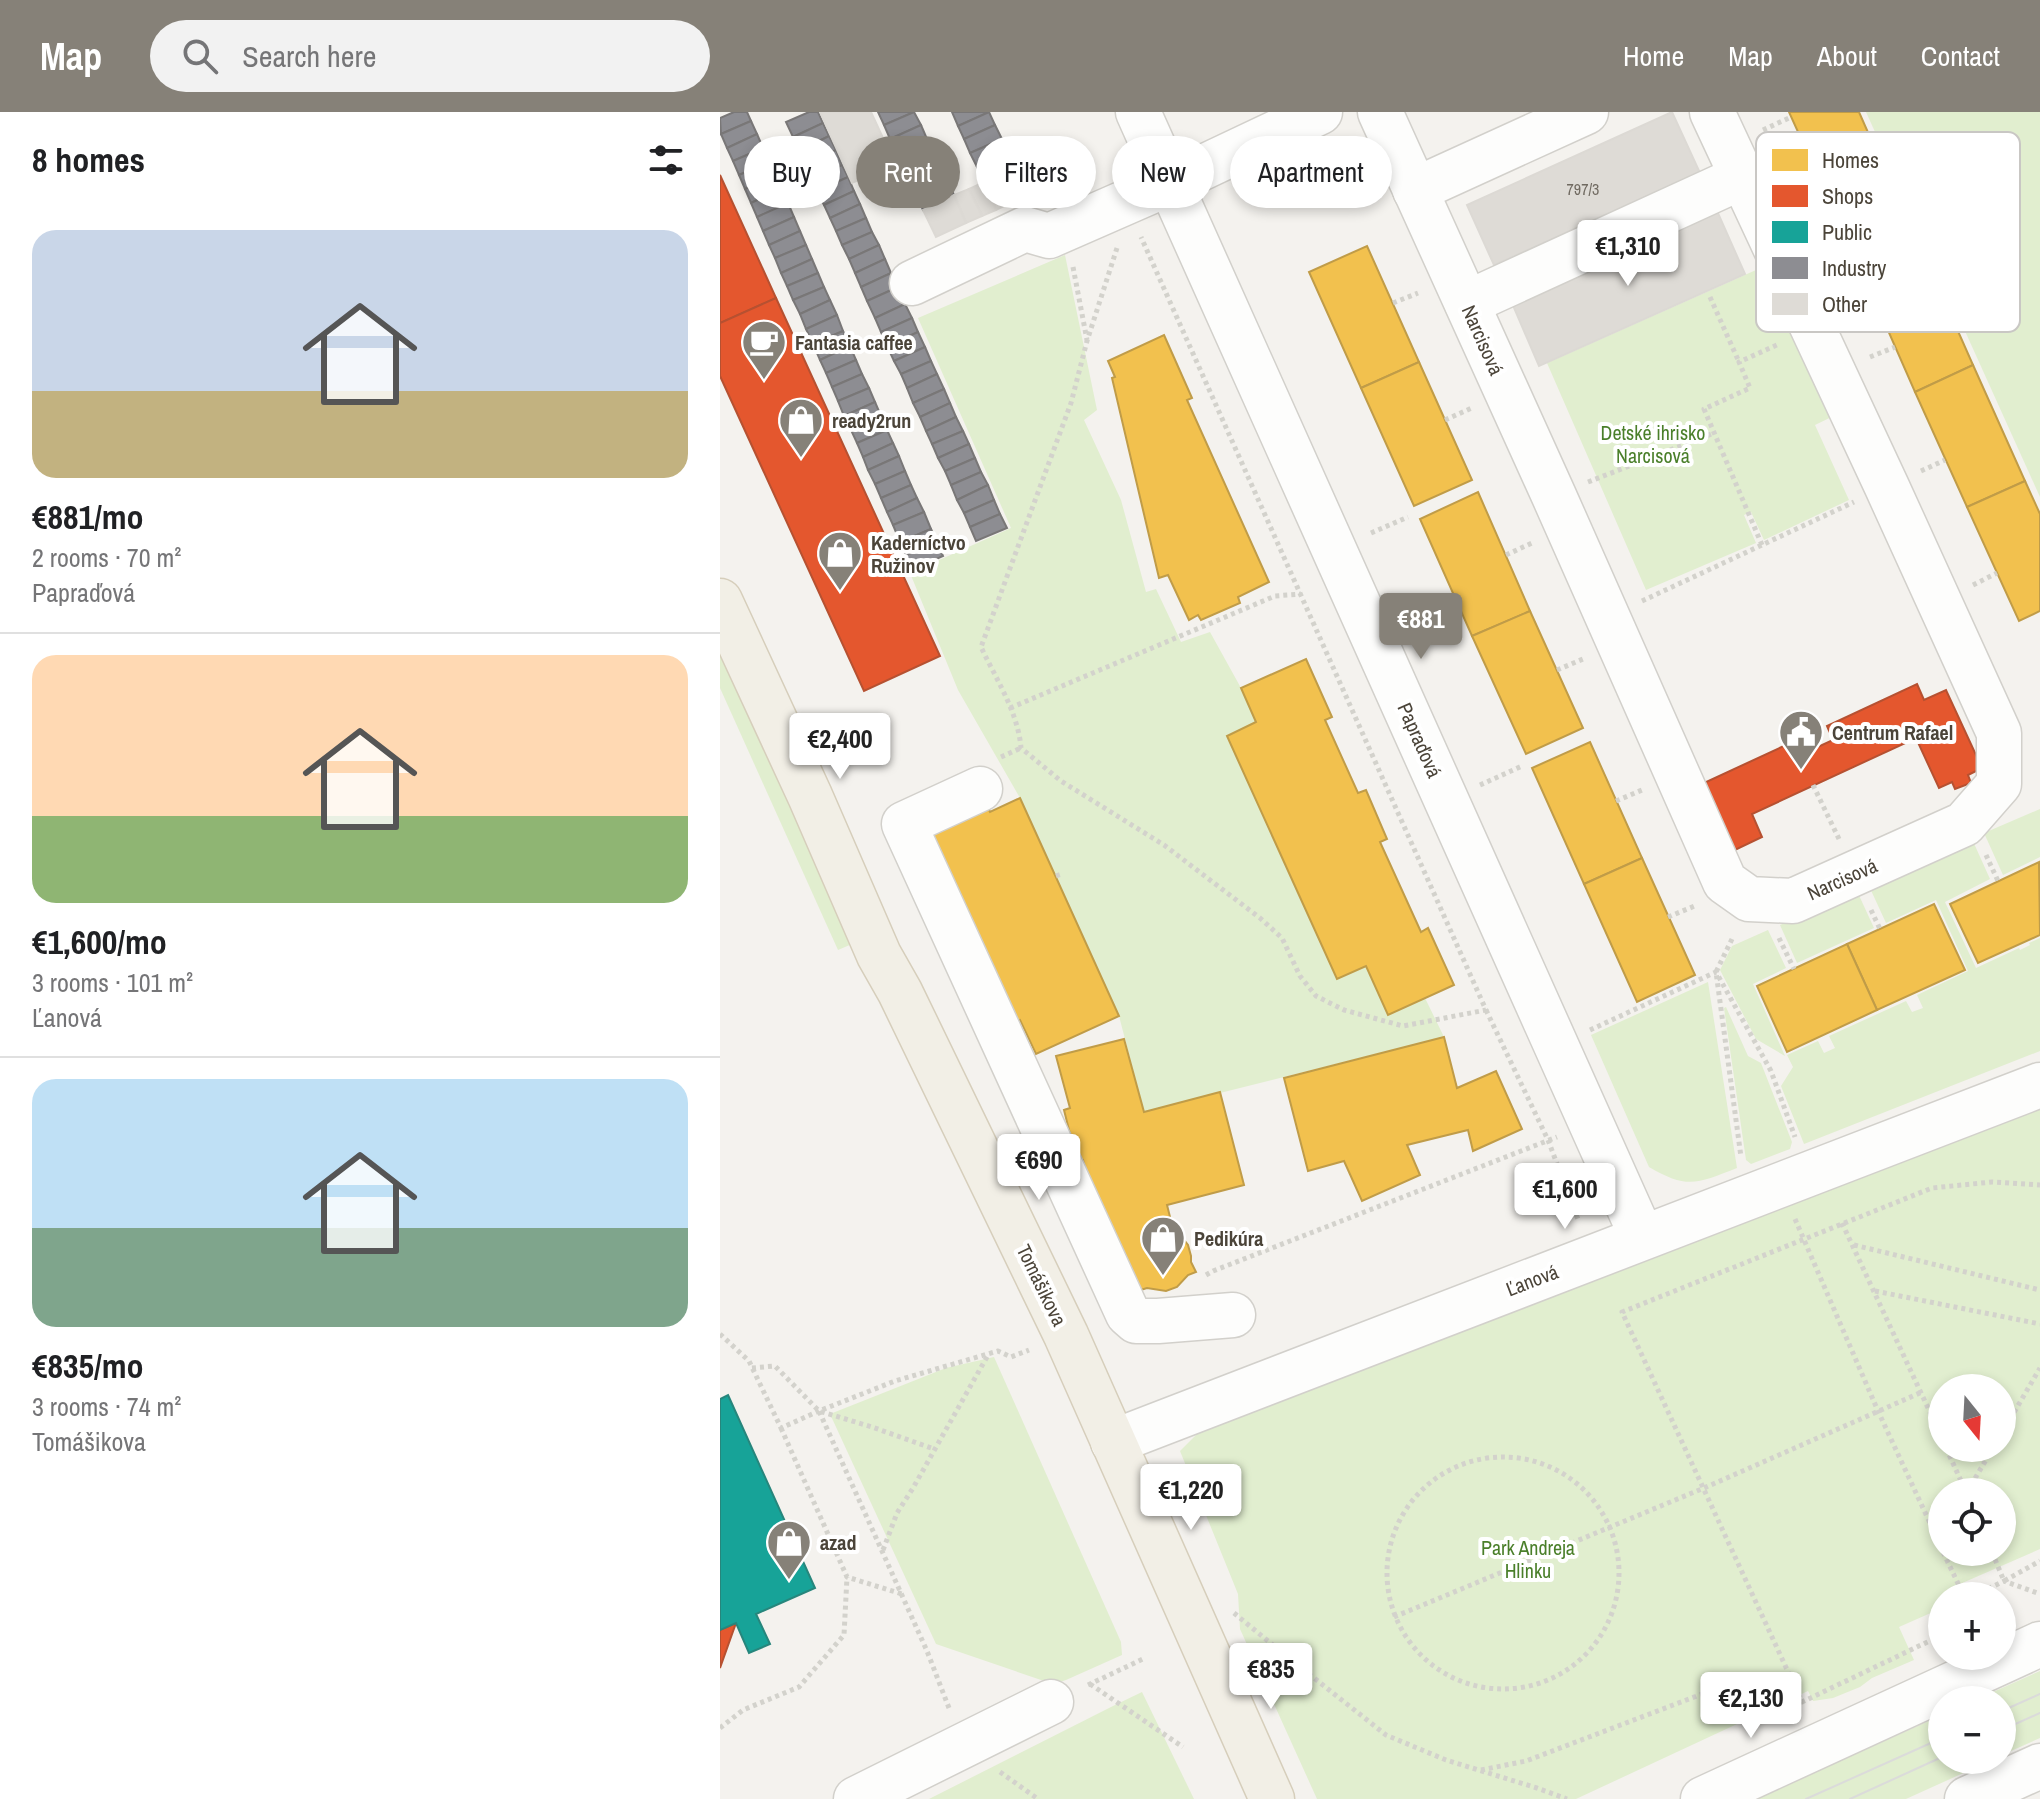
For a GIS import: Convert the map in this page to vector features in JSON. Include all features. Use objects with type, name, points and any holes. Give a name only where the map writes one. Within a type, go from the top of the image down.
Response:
[{"type":"main road","name":"Tomášikova","points":[[720,601],[879,955],[900,992],[1066,1335],[1272,1799]]},
{"type":"street","name":"Papraďová","points":[[1138,112],[1140,136]]},
{"type":"street","points":[[1214,163],[1320,112]]},
{"type":"street","name":"Narcisová","points":[[1380,112],[1725,882],[1749,899],[1793,901],[1964,824],[1999,784],[1999,733],[1813,332]]},
{"type":"street","points":[[1415,190],[1586,112]]},
{"type":"street","name":"Narcisová","points":[[1712,112],[1756,207]]},
{"type":"street","points":[[1467,303],[1742,177]]},
{"type":"street","points":[[917,296],[1025,229],[1058,232],[1117,208]]},
{"type":"street","name":"Papraďová","points":[[1149,208],[1591,1123],[1642,1237]]},
{"type":"street","points":[[980,789],[904,824],[1128,1314],[1136,1321],[1233,1315]]},
{"type":"street","name":"Ľanová","points":[[1113,1442],[2040,1085]]},
{"type":"street","points":[[1703,1799],[2040,1644]]},
{"type":"street","points":[[856,1799],[1051,1702]]},
{"type":"street","points":[[1967,1799],[2040,1766]]},
{"type":"path","points":[[1762,130],[1791,117]]},
{"type":"path","points":[[1140,208],[1087,341],[1071,403],[981,647],[1010,708],[1020,735],[1021,748],[1061,781],[1164,845],[1260,918],[1282,938],[1300,976],[1316,996],[1344,1010],[1403,1026],[1486,1010]]},
{"type":"path","points":[[1148,208],[1301,594],[1486,1010],[1548,1140],[1584,1235]]},
{"type":"path","points":[[1058,232],[1087,341]]},
{"type":"path","points":[[1710,297],[1750,388],[1704,409],[1762,545]]},
{"type":"path","points":[[1739,362],[1805,332]]},
{"type":"path","points":[[1445,420],[1478,406]]},
{"type":"path","points":[[1554,496],[1714,433]]},
{"type":"path","points":[[1607,617],[1887,487]]},
{"type":"path","points":[[1359,538],[1408,517]]},
{"type":"path","points":[[1506,555],[1539,540]]},
{"type":"path","points":[[1010,708],[1275,596],[1301,594]]},
{"type":"path","points":[[1472,788],[1522,766]]},
{"type":"path","points":[[1813,785],[1854,873]]},
{"type":"path","points":[[1668,917],[1702,903]]},
{"type":"path","points":[[1778,934],[1794,969]]},
{"type":"path","points":[[1732,939],[1716,972],[1741,1158]]},
{"type":"path","points":[[1582,1034],[1716,972]]},
{"type":"path","points":[[1716,972],[1771,1071],[1796,1138]]},
{"type":"path","points":[[1203,1277],[1591,1123]]},
{"type":"path","points":[[1928,1642],[1802,1702],[1622,1312],[1932,1188],[1992,1182],[2040,1185]]},
{"type":"path","points":[[1782,1185],[1878,1411],[1928,1519]]},
{"type":"path","points":[[1842,1223],[1928,1406]]},
{"type":"path","points":[[1853,1245],[2040,1290]]},
{"type":"path","points":[[1875,1291],[2040,1324]]},
{"type":"path","points":[[720,1334],[749,1361],[847,1577],[844,1635],[799,1687],[743,1710],[720,1728]]},
{"type":"path","points":[[781,1428],[895,1381],[998,1351],[1011,1357],[1066,1335]]},
{"type":"path","points":[[883,1551],[897,1513],[989,1354]]},
{"type":"path","points":[[752,1368],[775,1366],[819,1411],[927,1651],[963,1745]]},
{"type":"path","points":[[2016,1409],[2040,1368]]},
{"type":"path","points":[[1394,1617],[1704,1488],[1922,1392]]},
{"type":"path","points":[[819,1411],[934,1449]]},
{"type":"path","points":[[1518,1457],[1557,1469],[1589,1492],[1611,1526],[1620,1562],[1618,1599],[1614,1610],[1604,1633],[1580,1662],[1549,1681],[1512,1690],[1475,1687],[1441,1673],[1413,1648],[1394,1617],[1386,1577],[1392,1537],[1410,1501],[1440,1474],[1478,1459],[1518,1457]]},
{"type":"path","points":[[2004,1581],[2040,1561]]},
{"type":"path","points":[[1998,1566],[2004,1581],[2040,1594]]},
{"type":"path","points":[[847,1577],[902,1594]]},
{"type":"path","points":[[1230,1609],[1386,1735],[1446,1760],[1567,1799]]},
{"type":"path","points":[[1051,1702],[1145,1658]]},
{"type":"path","points":[[1480,1770],[1526,1761],[1710,1691],[1793,1682]]},
{"type":"path","points":[[1090,1684],[1183,1747]]},
{"type":"green space","points":[[1866,112],[2040,112],[2040,497],[1965,332],[2020,332],[2020,132],[1875,132]]},
{"type":"green space","points":[[1065,255],[1097,410],[1084,420],[1121,500],[1146,592],[1156,589],[1181,642],[1210,632],[1241,688],[1256,722],[1228,736],[1337,979],[1366,966],[1388,1015],[1425,998],[1444,1037],[1144,1112],[1119,1016],[1020,798],[958,690],[910,573],[1011,528],[918,318]]},
{"type":"green space","name":"Detské ihrisko Narcisová","points":[[1756,270],[1756,332],[1807,332],[1844,411],[1815,425],[1849,500],[1764,540],[1751,512],[1744,515],[1756,543],[1646,590],[1547,363]]},
{"type":"green space","points":[[720,649],[852,944],[838,950],[720,688]]},
{"type":"green space","points":[[2040,809],[2040,857],[2003,875],[1984,833]]},
{"type":"green space","points":[[1972,839],[1990,879],[1945,902],[1976,968],[2040,938],[2040,1051],[1804,1144],[1781,1086],[1793,1067],[1787,1055],[1818,1041],[1824,1053],[1835,1048],[1829,1036],[1906,1001],[1912,1012],[1923,1008],[1917,995],[1968,971],[1936,900],[1886,923],[1869,886]]},
{"type":"green space","points":[[1857,891],[1874,928],[1797,963],[1780,925]]},
{"type":"green space","points":[[1768,930],[1786,968],[1753,984],[1785,1056],[1756,1039],[1720,970],[1732,946]]},
{"type":"green space","points":[[1708,982],[1737,1168],[1693,1182],[1674,1179],[1649,1167],[1591,1035]]},
{"type":"green space","points":[[1726,1007],[1748,1056],[1761,1063],[1792,1142],[1790,1149],[1751,1164],[1746,1160]]},
{"type":"green space","name":"Park Andreja Hlinku","points":[[2040,1107],[2040,1549],[2016,1560],[2016,1478],[1928,1478],[1928,1566],[2001,1566],[1965,1582],[1928,1582],[1928,1614],[1899,1627],[1914,1660],[1833,1698],[1813,1701],[1808,1691],[1576,1799],[1317,1799],[1240,1629],[1238,1594],[1180,1451],[1201,1430]]},
{"type":"green space","points":[[994,1357],[1121,1642],[1122,1655],[1057,1683],[936,1644],[830,1414],[946,1368]]},
{"type":"green space","points":[[2040,1671],[2040,1738],[2016,1749],[2016,1686],[2006,1686]]},
{"type":"green space","points":[[1142,1692],[1194,1799],[929,1799],[1113,1706]]},
{"type":"green space","points":[[1928,1721],[1928,1774],[1961,1774],[1906,1799],[1756,1799]]},
{"type":"building: Homes","points":[[1789,112],[1859,112],[1868,132],[1798,132]]},
{"type":"building: Homes","points":[[1367,246],[1419,362],[1361,388],[1309,272]]},
{"type":"building: Homes","points":[[1889,332],[1958,332],[1973,365],[1915,392]]},
{"type":"building: Homes","points":[[1164,335],[1192,398],[1187,400],[1269,582],[1238,597],[1240,603],[1201,620],[1198,615],[1189,620],[1168,575],[1159,578],[1112,378],[1115,377],[1108,361]]},
{"type":"building: Homes","points":[[1419,362],[1472,480],[1414,506],[1361,388]]},
{"type":"building: Homes","points":[[1973,365],[2025,481],[1967,507],[1915,392]]},
{"type":"building: Homes","points":[[2025,481],[2040,514],[2040,611],[2019,621],[1967,507]]},
{"type":"building: Homes","points":[[1478,492],[1530,611],[1472,636],[1420,519]]},
{"type":"building: Homes","points":[[1530,611],[1583,728],[1526,754],[1472,636]]},
{"type":"building: Homes","points":[[1306,659],[1332,717],[1325,720],[1358,793],[1366,790],[1387,839],[1380,842],[1421,932],[1428,928],[1454,985],[1388,1015],[1366,966],[1337,979],[1227,736],[1256,722],[1241,688]]},
{"type":"building: Homes","points":[[1590,742],[1642,858],[1584,884],[1532,768]]},
{"type":"building: Homes","points":[[1020,798],[1119,1016],[1036,1054],[1020,1020],[1013,1023],[927,831],[986,803],[990,812]]},
{"type":"building: Homes","points":[[1642,858],[1695,975],[1637,1002],[1584,884]]},
{"type":"building: Homes","points":[[2039,862],[2040,935],[1978,963],[1950,904]]},
{"type":"building: Homes","points":[[1934,904],[1965,970],[1877,1010],[1847,944]]},
{"type":"building: Homes","points":[[1847,944],[1877,1010],[1787,1052],[1757,986]]},
{"type":"building: Homes","points":[[1444,1037],[1457,1088],[1496,1071],[1522,1129],[1473,1151],[1468,1130],[1407,1145],[1420,1175],[1362,1201],[1344,1161],[1308,1171],[1284,1078]]},
{"type":"building: Homes","points":[[1124,1039],[1144,1112],[1220,1092],[1244,1185],[1167,1205],[1174,1233],[1188,1245],[1196,1272],[1188,1275],[1177,1287],[1166,1291],[1147,1288],[1134,1292],[1099,1222],[1083,1160],[1077,1162],[1064,1110],[1070,1108],[1056,1056]]},
{"type":"building: Shops","points":[[720,175],[776,298],[720,323]]},
{"type":"building: Shops","points":[[776,298],[940,656],[864,691],[720,376],[720,323]]},
{"type":"building: Shops","points":[[1917,684],[1924,700],[1946,690],[1982,768],[1968,775],[1971,783],[1955,789],[1952,782],[1939,788],[1916,738],[1752,814],[1762,837],[1735,850],[1704,783],[1799,739],[1805,753],[1833,740],[1827,726]]},
{"type":"building: Shops","points":[[736,1623],[720,1668],[720,1630]]},
{"type":"building: Public","points":[[728,1395],[815,1588],[756,1614],[770,1644],[749,1653],[736,1623],[720,1630],[720,1399]]},
{"type":"building: Industry","points":[[734,112],[747,112],[751,121],[721,134],[720,118]]},
{"type":"building: Industry","points":[[809,112],[818,112],[823,123],[793,136],[786,122]]},
{"type":"building: Industry","points":[[878,112],[914,112],[884,125]]},
{"type":"building: Industry","points":[[914,112],[921,125],[897,136],[889,136],[884,125]]},
{"type":"building: Industry","points":[[952,112],[989,112],[958,126]]},
{"type":"building: Industry","points":[[989,112],[995,125],[964,139],[958,126]]},
{"type":"building: Industry","points":[[751,121],[757,134],[744,136],[744,140],[727,148],[721,134]]},
{"type":"building: Industry","points":[[823,123],[829,136],[795,136]]},
{"type":"building: Industry","points":[[921,125],[926,136],[897,136]]},
{"type":"building: Industry","points":[[995,125],[1000,136],[976,136],[976,150],[970,153],[964,139]]},
{"type":"building: Industry","points":[[744,140],[744,156],[733,161],[727,148]]},
{"type":"building: Industry","points":[[976,150],[976,165],[970,153]]},
{"type":"building: Industry","points":[[744,156],[744,173],[739,175],[733,161]]},
{"type":"building: Industry","points":[[840,166],[848,177],[840,181]]},
{"type":"building: Industry","points":[[848,177],[854,191],[840,198],[840,181]]},
{"type":"building: Industry","points":[[854,191],[856,206],[830,218],[825,208],[840,208],[840,198]]},
{"type":"building: Industry","points":[[856,206],[862,208],[866,218],[836,231],[830,218]]},
{"type":"building: Industry","points":[[753,208],[777,208],[757,217]]},
{"type":"building: Industry","points":[[777,208],[790,208],[794,217],[763,231],[757,217]]},
{"type":"building: Industry","points":[[794,217],[800,231],[769,245],[763,231]]},
{"type":"building: Industry","points":[[866,218],[872,232],[842,245],[836,231]]},
{"type":"building: Industry","points":[[800,231],[806,245],[775,258],[769,245]]},
{"type":"building: Industry","points":[[872,232],[879,245],[849,259],[842,245]]},
{"type":"building: Industry","points":[[806,245],[812,259],[781,273],[775,258]]},
{"type":"building: Industry","points":[[879,245],[885,259],[855,273],[849,259]]},
{"type":"building: Industry","points":[[812,259],[818,273],[787,286],[781,273]]},
{"type":"building: Industry","points":[[885,259],[891,273],[861,287],[855,273]]},
{"type":"building: Industry","points":[[818,273],[824,287],[793,300],[787,286]]},
{"type":"building: Industry","points":[[891,273],[898,287],[867,301],[861,287]]},
{"type":"building: Industry","points":[[824,287],[830,300],[800,314],[793,300]]},
{"type":"building: Industry","points":[[898,287],[905,304],[875,318],[867,301]]},
{"type":"building: Industry","points":[[830,300],[837,315],[806,329],[800,314]]},
{"type":"building: Industry","points":[[905,304],[912,318],[881,332],[875,318]]},
{"type":"building: Industry","points":[[837,315],[843,331],[813,344],[806,329]]},
{"type":"building: Industry","points":[[912,318],[918,332],[887,346],[881,332]]},
{"type":"building: Industry","points":[[843,331],[850,346],[820,360],[813,344]]},
{"type":"building: Industry","points":[[918,332],[925,347],[894,361],[887,346]]},
{"type":"building: Industry","points":[[850,346],[856,360],[826,373],[820,360]]},
{"type":"building: Industry","points":[[925,347],[931,361],[901,374],[894,361]]},
{"type":"building: Industry","points":[[856,360],[862,374],[832,387],[826,373]]},
{"type":"building: Industry","points":[[931,361],[937,374],[907,388],[901,374]]},
{"type":"building: Industry","points":[[862,374],[869,388],[838,401],[832,387]]},
{"type":"building: Industry","points":[[937,374],[944,389],[913,403],[907,388]]},
{"type":"building: Industry","points":[[869,388],[875,402],[844,416],[838,401]]},
{"type":"building: Industry","points":[[944,389],[950,403],[920,417],[913,403]]},
{"type":"building: Industry","points":[[875,402],[881,416],[851,430],[844,416]]},
{"type":"building: Industry","points":[[950,403],[956,417],[926,431],[920,417]]},
{"type":"building: Industry","points":[[881,416],[887,430],[857,443],[851,430]]},
{"type":"building: Industry","points":[[956,417],[963,431],[932,444],[926,431]]},
{"type":"building: Industry","points":[[887,430],[893,443],[863,457],[857,443]]},
{"type":"building: Industry","points":[[963,431],[969,444],[938,458],[932,444]]},
{"type":"building: Industry","points":[[893,443],[899,456],[868,470],[863,457]]},
{"type":"building: Industry","points":[[969,444],[975,458],[945,471],[938,458]]},
{"type":"building: Industry","points":[[899,456],[905,471],[875,484],[868,470]]},
{"type":"building: Industry","points":[[975,458],[981,472],[951,485],[945,471]]},
{"type":"building: Industry","points":[[905,471],[911,485],[881,498],[875,484]]},
{"type":"building: Industry","points":[[981,472],[988,485],[957,500],[951,485]]},
{"type":"building: Industry","points":[[911,485],[917,498],[887,512],[881,498]]},
{"type":"building: Industry","points":[[988,485],[994,500],[964,513],[957,500]]},
{"type":"building: Industry","points":[[917,498],[924,512],[893,525],[887,512]]},
{"type":"building: Industry","points":[[994,500],[1000,514],[970,527],[964,513]]},
{"type":"building: Industry","points":[[924,512],[931,529],[900,542],[893,525]]},
{"type":"building: Industry","points":[[1000,514],[1007,528],[976,541],[970,527]]},
{"type":"building: Industry","points":[[931,529],[937,542],[906,555],[900,542]]},
{"type":"building: Industry","points":[[937,542],[943,556],[912,570],[906,555]]},
{"type":"building: Other","points":[[820,112],[871,112],[882,136],[856,136],[856,181],[852,183],[840,156],[840,136],[831,136]]},
{"type":"building: Other","points":[[1672,112],[1700,173],[1494,265],[1467,205]]},
{"type":"building: Other","points":[[976,186],[976,204],[969,189]]},
{"type":"building: Other","points":[[969,189],[982,216],[966,223],[960,208],[960,193]]},
{"type":"building: Other","points":[[960,208],[966,223],[936,237],[923,210]]},
{"type":"building: Other","points":[[978,208],[995,208],[996,210],[982,216]]},
{"type":"building: Other","points":[[1717,211],[1745,274],[1539,366],[1512,303]]},
{"type":"tram line","points":[[2016,1705],[2040,1694]]},
{"type":"tram line","points":[[2016,1724],[2040,1713]]},
{"type":"tram line","points":[[1806,1799],[1928,1744]]},
{"type":"tram line","points":[[1850,1799],[1928,1763]]},
{"type":"place","name":"Fantasia caffee","points":[[764,381]]},
{"type":"place","name":"ready2run","points":[[801,459]]},
{"type":"place","name":"Kaderníctvo Ružinov","points":[[840,592]]},
{"type":"place","name":"Centrum Rafael","points":[[1801,771]]},
{"type":"place","name":"Pedikúra","points":[[1163,1277]]},
{"type":"place","name":"azad","points":[[789,1581]]}]
